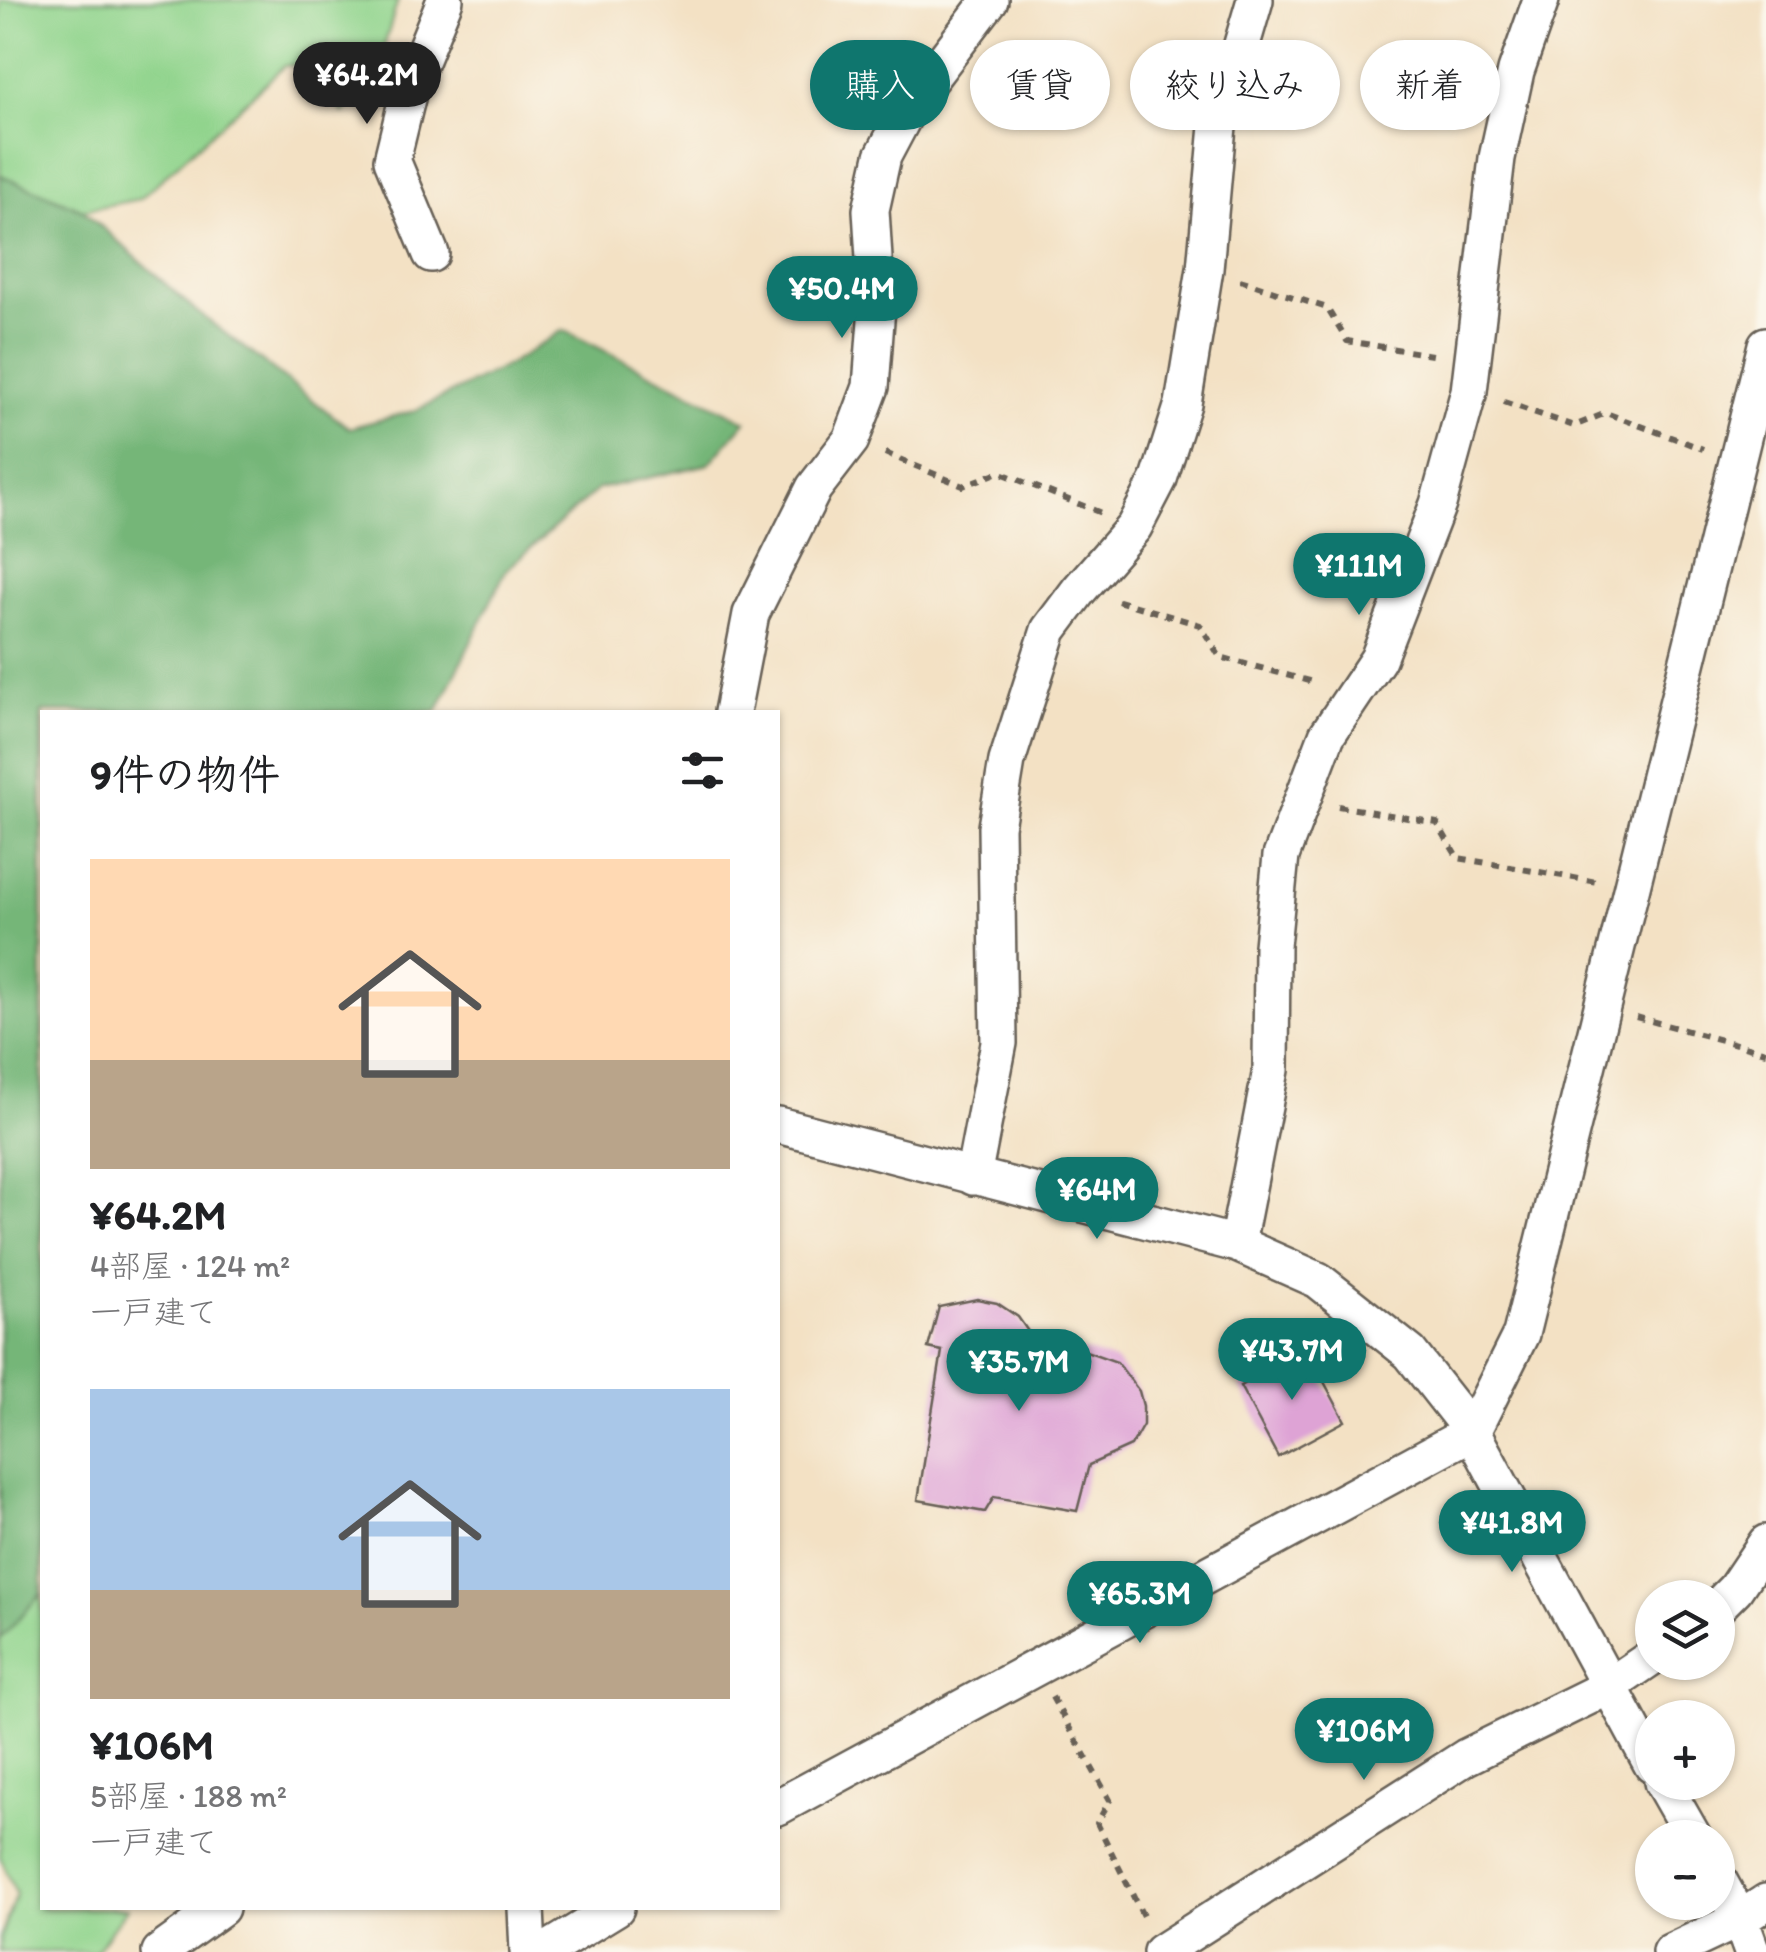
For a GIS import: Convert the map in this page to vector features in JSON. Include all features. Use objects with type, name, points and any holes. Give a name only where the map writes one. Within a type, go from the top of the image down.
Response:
[{"type":"street","points":[[431,254],[392,160],[410,86],[445,0]]},
{"type":"street","points":[[732,710],[752,614],[814,488],[851,440],[870,387],[877,308],[872,210],[882,156],[910,105],[990,0]]},
{"type":"street","points":[[973,1177],[999,1043],[996,827],[1007,761],[1049,630],[1134,527],[1159,478],[1183,404],[1206,268],[1218,126],[1255,0]]},
{"type":"street","points":[[1237,1244],[1271,1070],[1272,946],[1280,856],[1327,735],[1378,659],[1438,504],[1471,376],[1497,158],[1516,71],[1541,0]]},
{"type":"street","points":[[780,1806],[1472,1432],[1521,1334],[1766,344]]},
{"type":"street","points":[[780,1127],[1237,1244],[1318,1280],[1410,1353],[1472,1432],[1635,1735]]},
{"type":"street","points":[[1735,1589],[1766,1543]]},
{"type":"street","points":[[1156,1944],[1466,1757],[1608,1687],[1635,1669]]},
{"type":"street","points":[[1670,1952],[1753,1925],[1735,1902]]},
{"type":"street","points":[[160,1952],[218,1910]]},
{"type":"street","points":[[526,1910],[528,1952]]},
{"type":"street","points":[[544,1952],[613,1910]]},
{"type":"path","points":[[1206,268],[1327,308],[1347,341],[1471,376],[1574,426],[1606,413],[1735,460]]},
{"type":"path","points":[[851,440],[963,486],[999,472],[1134,527]]},
{"type":"path","points":[[1079,590],[1200,626],[1220,656],[1354,694]]},
{"type":"path","points":[[1302,800],[1437,823],[1458,858],[1631,888]]},
{"type":"path","points":[[1601,1008],[1766,1052]]},
{"type":"path","points":[[1034,1666],[1110,1800],[1097,1823],[1156,1944]]},
{"type":"green space","points":[[0,0],[398,0],[377,70],[343,113],[313,64],[284,66],[140,199],[83,210],[0,175]]},
{"type":"green space","points":[[0,175],[83,210],[196,311],[349,428],[414,411],[512,363],[563,330],[746,421],[709,464],[598,489],[506,570],[438,710],[40,710],[40,1595],[0,1639]]},
{"type":"green space","points":[[40,1595],[40,1910],[126,1910],[95,1952],[0,1952],[0,1938],[16,1894],[0,1857],[0,1639]]},
{"type":"building","points":[[977,1299],[997,1303],[1018,1317],[1045,1356],[1086,1351],[1117,1362],[1139,1391],[1143,1425],[1131,1446],[1089,1465],[1077,1511],[994,1497],[985,1512],[918,1500],[942,1351],[928,1348],[939,1307]]},
{"type":"building","points":[[1307,1350],[1345,1421],[1278,1457],[1240,1386]]}]
